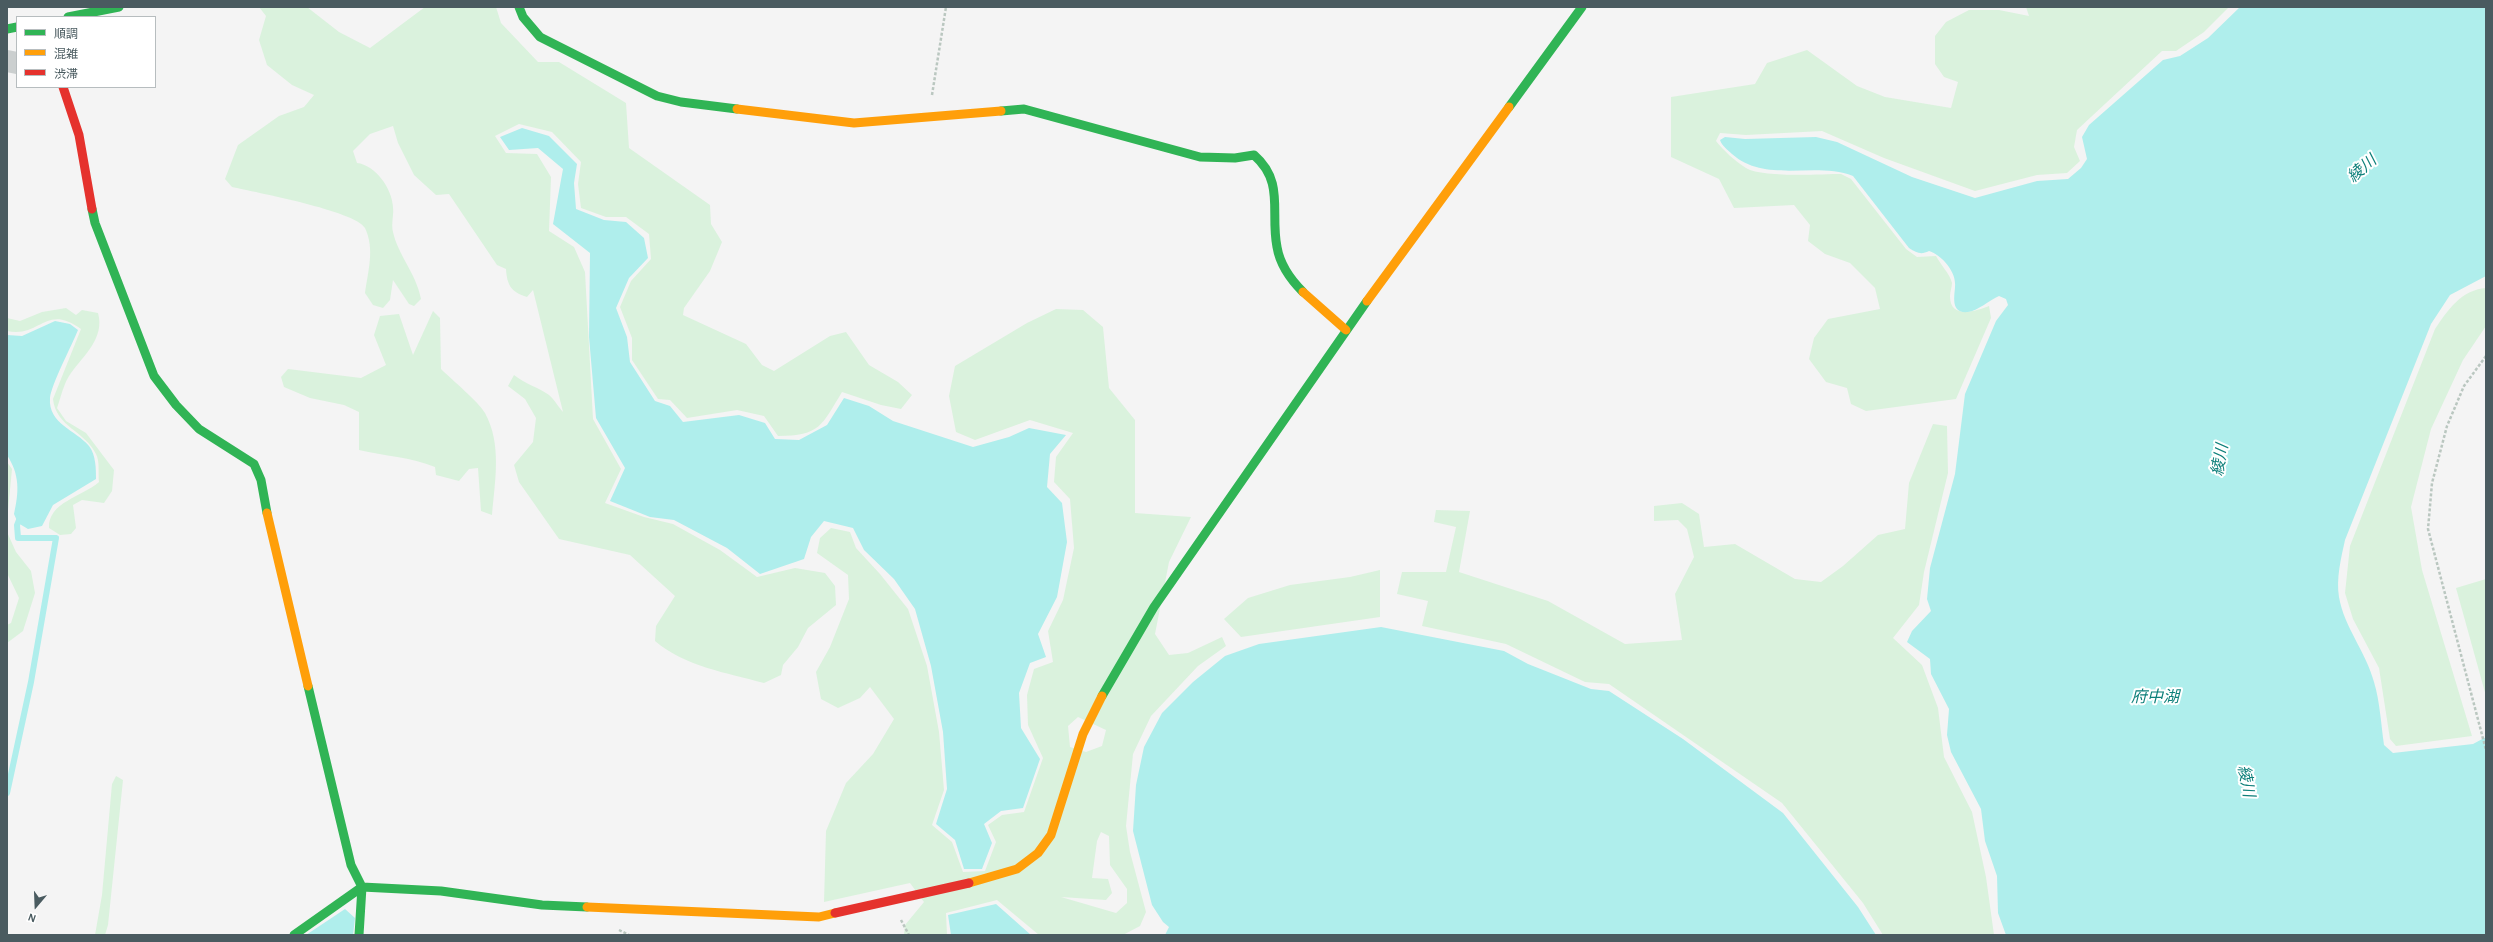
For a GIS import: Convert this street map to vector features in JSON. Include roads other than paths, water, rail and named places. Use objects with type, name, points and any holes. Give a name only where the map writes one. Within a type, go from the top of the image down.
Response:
[{"type":"street","points":[[73,16],[119,7]]},
{"type":"street","points":[[519,7],[524,17],[540,37],[663,98],[681,102],[854,123],[1024,109],[1200,157],[1235,158],[1254,155],[1262,160],[1272,177],[1275,241],[1281,262],[1296,283],[1346,330]]},
{"type":"street","points":[[294,935],[362,887],[441,891],[542,905],[819,917],[987,880],[1017,869],[1038,853],[1051,834],[1083,734],[1111,678],[1154,607],[1346,330],[1582,7]]},
{"type":"street","points":[[63,88],[79,135],[95,223],[154,376],[176,405],[199,429],[254,464],[261,480],[275,552],[351,865],[362,887],[359,935]]},
{"type":"water","name":"府中湖","points":[[2240,7],[2486,7],[2486,276],[2450,295],[2431,324],[2345,540],[2339,568],[2338,590],[2345,619],[2366,660],[2374,682],[2379,705],[2384,745],[2393,753],[2473,744],[2486,737],[2486,935],[2006,935],[1998,913],[1997,876],[1985,841],[1981,809],[1951,752],[1947,735],[1949,709],[1931,674],[1930,659],[1907,642],[1912,631],[1931,611],[1927,599],[1930,568],[1955,474],[1965,394],[1996,321],[2008,305],[2006,299],[1999,296],[1975,310],[1962,312],[1958,310],[1954,302],[1954,278],[1950,268],[1938,255],[1929,251],[1919,253],[1909,248],[1853,176],[1823,170],[1791,171],[1760,168],[1745,163],[1732,154],[1720,140],[1725,137],[1745,139],[1816,137],[1837,142],[1912,177],[1975,198],[2037,181],[2068,179],[2081,168],[2087,159],[2082,137],[2089,125],[2163,60],[2180,56],[2208,38]]},
{"type":"water","points":[[522,128],[549,136],[577,164],[574,183],[576,209],[604,220],[626,222],[644,238],[648,258],[629,278],[616,308],[627,337],[630,362],[655,401],[670,406],[683,422],[739,415],[765,423],[775,439],[799,440],[827,425],[844,398],[869,406],[893,421],[973,447],[1009,437],[1029,428],[1066,435],[1050,454],[1047,487],[1062,503],[1067,542],[1057,597],[1038,634],[1046,657],[1030,663],[1019,693],[1021,728],[1040,759],[1023,808],[1001,811],[984,824],[992,843],[982,869],[964,869],[955,840],[936,824],[947,789],[943,732],[931,666],[915,609],[894,579],[864,550],[853,528],[824,521],[811,537],[804,559],[760,574],[727,548],[674,520],[650,517],[610,501],[625,468],[596,418],[589,337],[590,253],[553,224],[563,169],[538,148],[509,150],[500,137]]},
{"type":"water","points":[[55,321],[70,324],[78,330],[51,392],[51,407],[53,414],[58,420],[84,440],[89,446],[95,462],[96,479],[53,505],[42,526],[28,529],[18,523],[14,514],[17,498],[17,484],[14,470],[7,455],[7,335],[22,336]]},
{"type":"water","points":[[1381,627],[1504,651],[1528,664],[1591,689],[1609,691],[1683,739],[1783,813],[1858,907],[1876,935],[1165,935],[1169,927],[1163,922],[1152,905],[1133,831],[1136,785],[1144,747],[1162,713],[1193,682],[1225,656],[1259,644]]},
{"type":"water","points":[[996,904],[1031,935],[951,935],[948,915]]},
{"type":"water","points":[[345,909],[355,918],[353,935],[306,935]]},
{"type":"waterway","points":[[7,793],[31,682],[56,538],[18,538],[17,525],[21,515]]},
{"type":"water label","name":"綾川","points":[[2362,169]]},
{"type":"water label","name":"綾川","points":[[2220,460]]},
{"type":"water label","name":"綾川","points":[[2246,781]]}]
